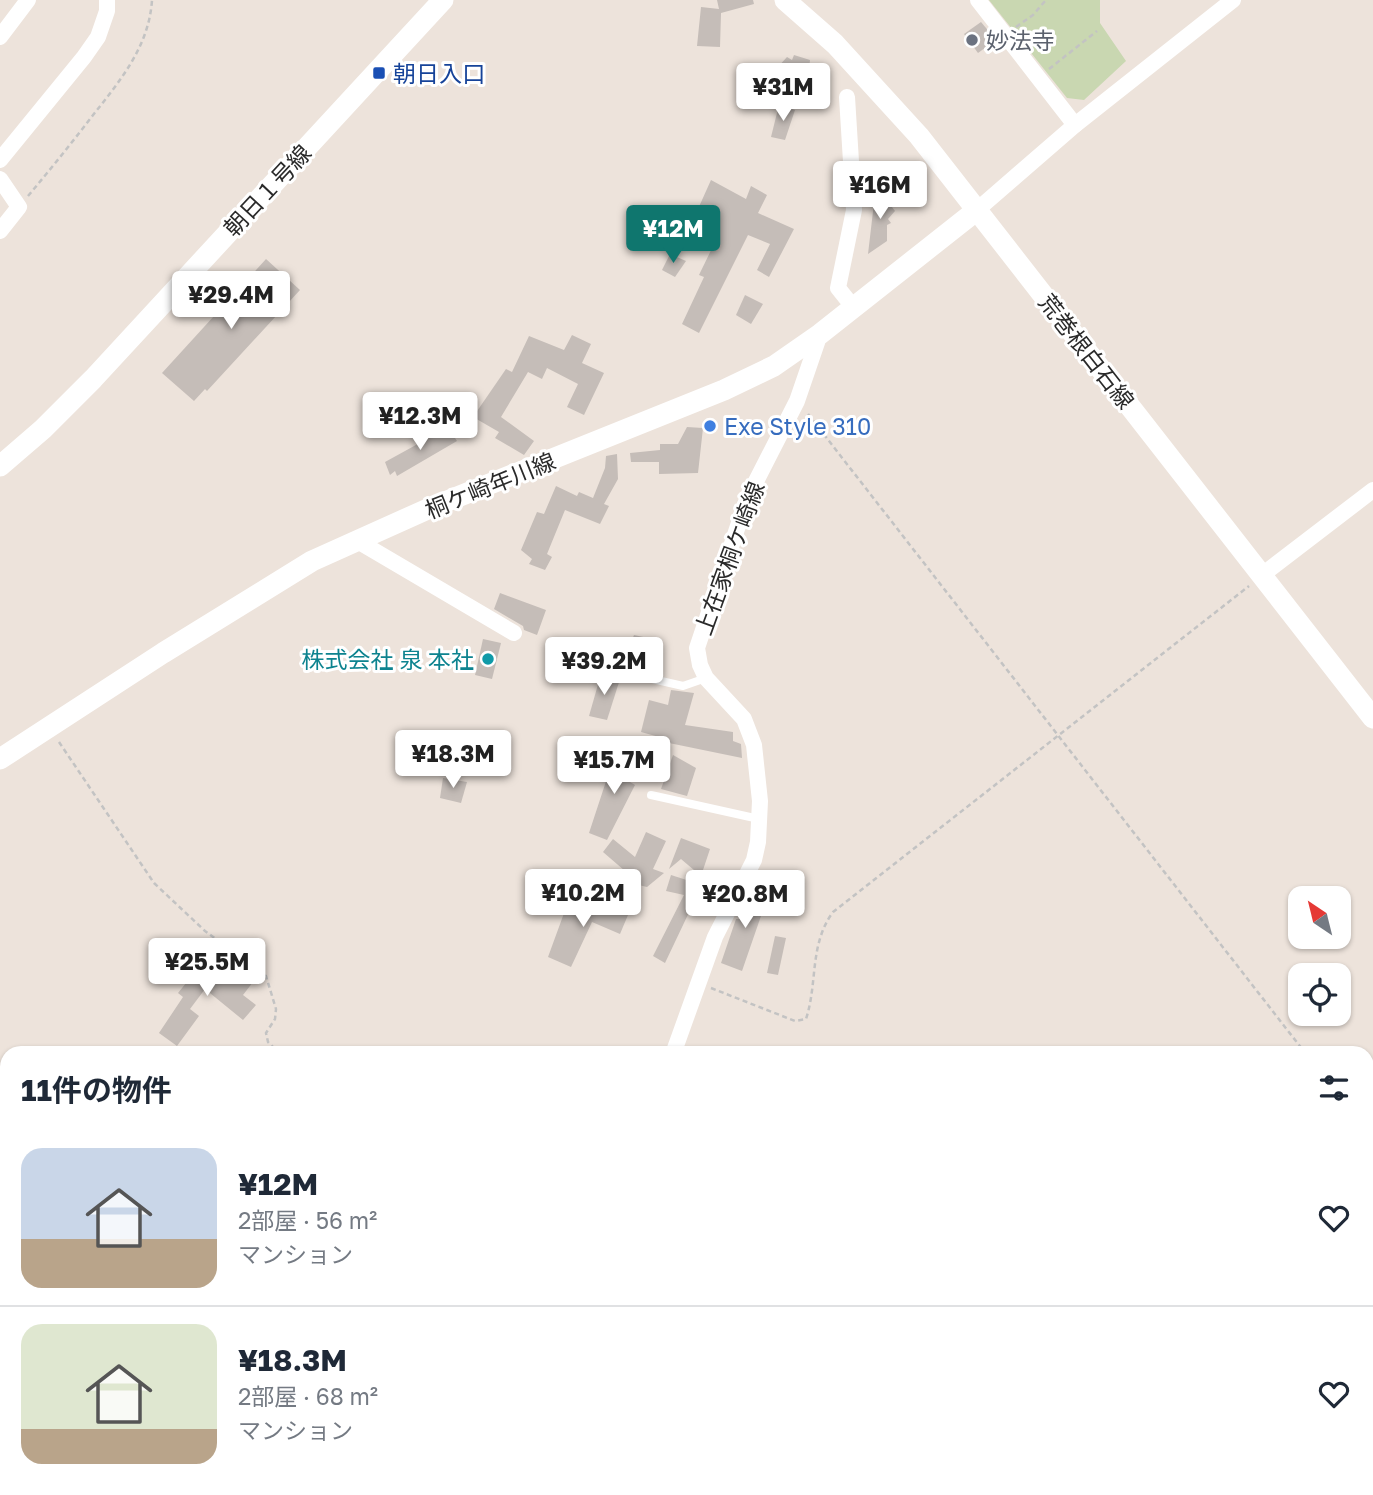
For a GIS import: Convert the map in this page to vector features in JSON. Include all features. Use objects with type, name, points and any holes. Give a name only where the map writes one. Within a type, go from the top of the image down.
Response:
[{"type":"street","points":[[0,37],[28,0]]},
{"type":"street","points":[[0,160],[98,37],[107,11],[107,0]]},
{"type":"street","name":"朝日１号線","points":[[0,466],[43,429],[93,379],[443,0]]},
{"type":"street","name":"荒巻根白石線","points":[[785,0],[835,44],[919,136],[1373,718]]},
{"type":"street","points":[[978,0],[1074,125]]},
{"type":"street","points":[[977,210],[1074,125],[1233,0]]},
{"type":"street","points":[[847,97],[854,210],[838,288],[854,308]]},
{"type":"street","points":[[0,179],[19,206],[0,231]]},
{"type":"street","name":"桐ケ崎年川線","points":[[0,760],[261,590],[312,561],[430,508],[724,390],[774,366],[854,308],[977,210]]},
{"type":"street","name":"上在家桐ケ崎線","points":[[676,1046],[715,937],[754,860],[760,801],[754,745],[744,719],[706,678],[697,648],[747,499],[797,401],[820,334]]},
{"type":"street","points":[[1262,575],[1373,490]]},
{"type":"street","points":[[356,540],[514,633]]},
{"type":"lane","points":[[648,678],[683,686],[706,678]]},
{"type":"lane","points":[[651,795],[759,819]]},
{"type":"path","points":[[19,206],[64,153],[134,60],[145,35],[152,0]]},
{"type":"path","points":[[1006,36],[1033,15],[1046,0]]},
{"type":"path","points":[[1038,78],[1097,31]]},
{"type":"path","points":[[797,401],[1300,1046]]},
{"type":"path","points":[[698,983],[795,1020],[806,1019],[817,944],[823,925],[833,912],[1262,575]]},
{"type":"path","points":[[50,727],[154,883],[205,931],[266,976],[276,1009],[275,1019],[266,1033],[272,1046]]},
{"type":"green space","points":[[989,0],[1100,0],[1100,23],[1126,61],[1084,100],[1067,98]]},
{"type":"building","points":[[717,0],[753,0],[754,4],[721,13],[720,47],[697,46],[701,7],[719,9]]},
{"type":"building","points":[[981,22],[996,40],[978,53],[964,34]]},
{"type":"building","points":[[794,55],[810,60],[809,70],[819,77],[817,80],[777,68],[787,57],[792,60]]},
{"type":"building","points":[[779,105],[795,110],[785,140],[771,137]]},
{"type":"building","points":[[711,180],[746,199],[751,186],[767,195],[758,213],[794,229],[769,277],[757,270],[770,244],[748,235],[699,333],[682,324],[704,277],[699,275],[715,242],[689,229]]},
{"type":"building","points":[[876,186],[895,211],[888,219],[891,223],[887,225],[887,241],[868,254]]},
{"type":"building","points":[[670,254],[686,261],[675,277],[662,270]]},
{"type":"building","points":[[266,259],[300,290],[207,391],[205,389],[194,401],[162,373]]},
{"type":"building","points":[[745,295],[763,304],[751,324],[736,315]]},
{"type":"building","points":[[572,335],[591,344],[582,363],[604,373],[584,415],[567,407],[578,384],[547,368],[542,379],[528,372],[501,417],[534,441],[524,455],[495,438],[499,432],[473,417],[506,369],[512,372],[529,336],[564,350]]},
{"type":"building","points":[[687,427],[703,428],[698,473],[659,474],[659,462],[631,462],[630,453],[660,450],[660,444],[678,444]]},
{"type":"building","points":[[449,429],[457,441],[397,476],[395,471],[390,475],[385,462]]},
{"type":"building","points":[[617,454],[618,479],[604,504],[609,506],[600,524],[565,510],[547,554],[552,557],[545,570],[529,564],[532,559],[521,550],[537,512],[544,514],[556,486],[577,496],[579,492],[593,498],[605,468],[606,456]]},
{"type":"building","points":[[500,593],[546,610],[537,635],[524,630],[523,626],[494,609]]},
{"type":"building","points":[[634,635],[648,638],[637,669],[623,663]]},
{"type":"building","name":"株式会社 泉 本社","points":[[483,639],[501,643],[492,679],[475,675]]},
{"type":"building","points":[[601,674],[620,679],[607,720],[589,716]]},
{"type":"building","points":[[671,690],[694,693],[685,725],[733,732],[733,741],[741,744],[742,758],[669,743],[670,740],[641,732],[649,700],[668,705]]},
{"type":"building","points":[[616,751],[632,756],[630,762],[637,767],[630,782],[635,785],[607,840],[589,833]]},
{"type":"building","points":[[673,755],[696,768],[687,796],[661,789]]},
{"type":"building","points":[[443,778],[467,782],[461,803],[440,798]]},
{"type":"building","points":[[646,832],[666,841],[653,869],[664,873],[647,887],[626,882],[632,877],[603,852],[613,839],[635,857]]},
{"type":"building","points":[[681,838],[710,849],[701,876],[681,859],[669,869]]},
{"type":"building","points":[[671,875],[702,885],[665,963],[653,956],[684,895],[666,891]]},
{"type":"building","points":[[754,885],[770,890],[742,971],[721,963],[736,919],[741,919]]},
{"type":"building","points":[[589,899],[628,915],[620,934],[592,922],[571,967],[548,957],[567,905],[584,913]]},
{"type":"building","points":[[775,936],[786,938],[778,975],[767,973]]},
{"type":"building","points":[[209,956],[235,981],[243,974],[253,982],[243,995],[256,1005],[243,1020],[205,989],[190,1009],[199,1016],[177,1046],[159,1033],[183,997],[178,993]]},
{"type":"place","name":"妙法寺","points":[[972,40]]},
{"type":"place","name":"朝日入口","points":[[379,73]]},
{"type":"place","name":"Exe Style 310","points":[[710,426]]},
{"type":"place","name":"株式会社 泉 本社","points":[[488,659]]}]
